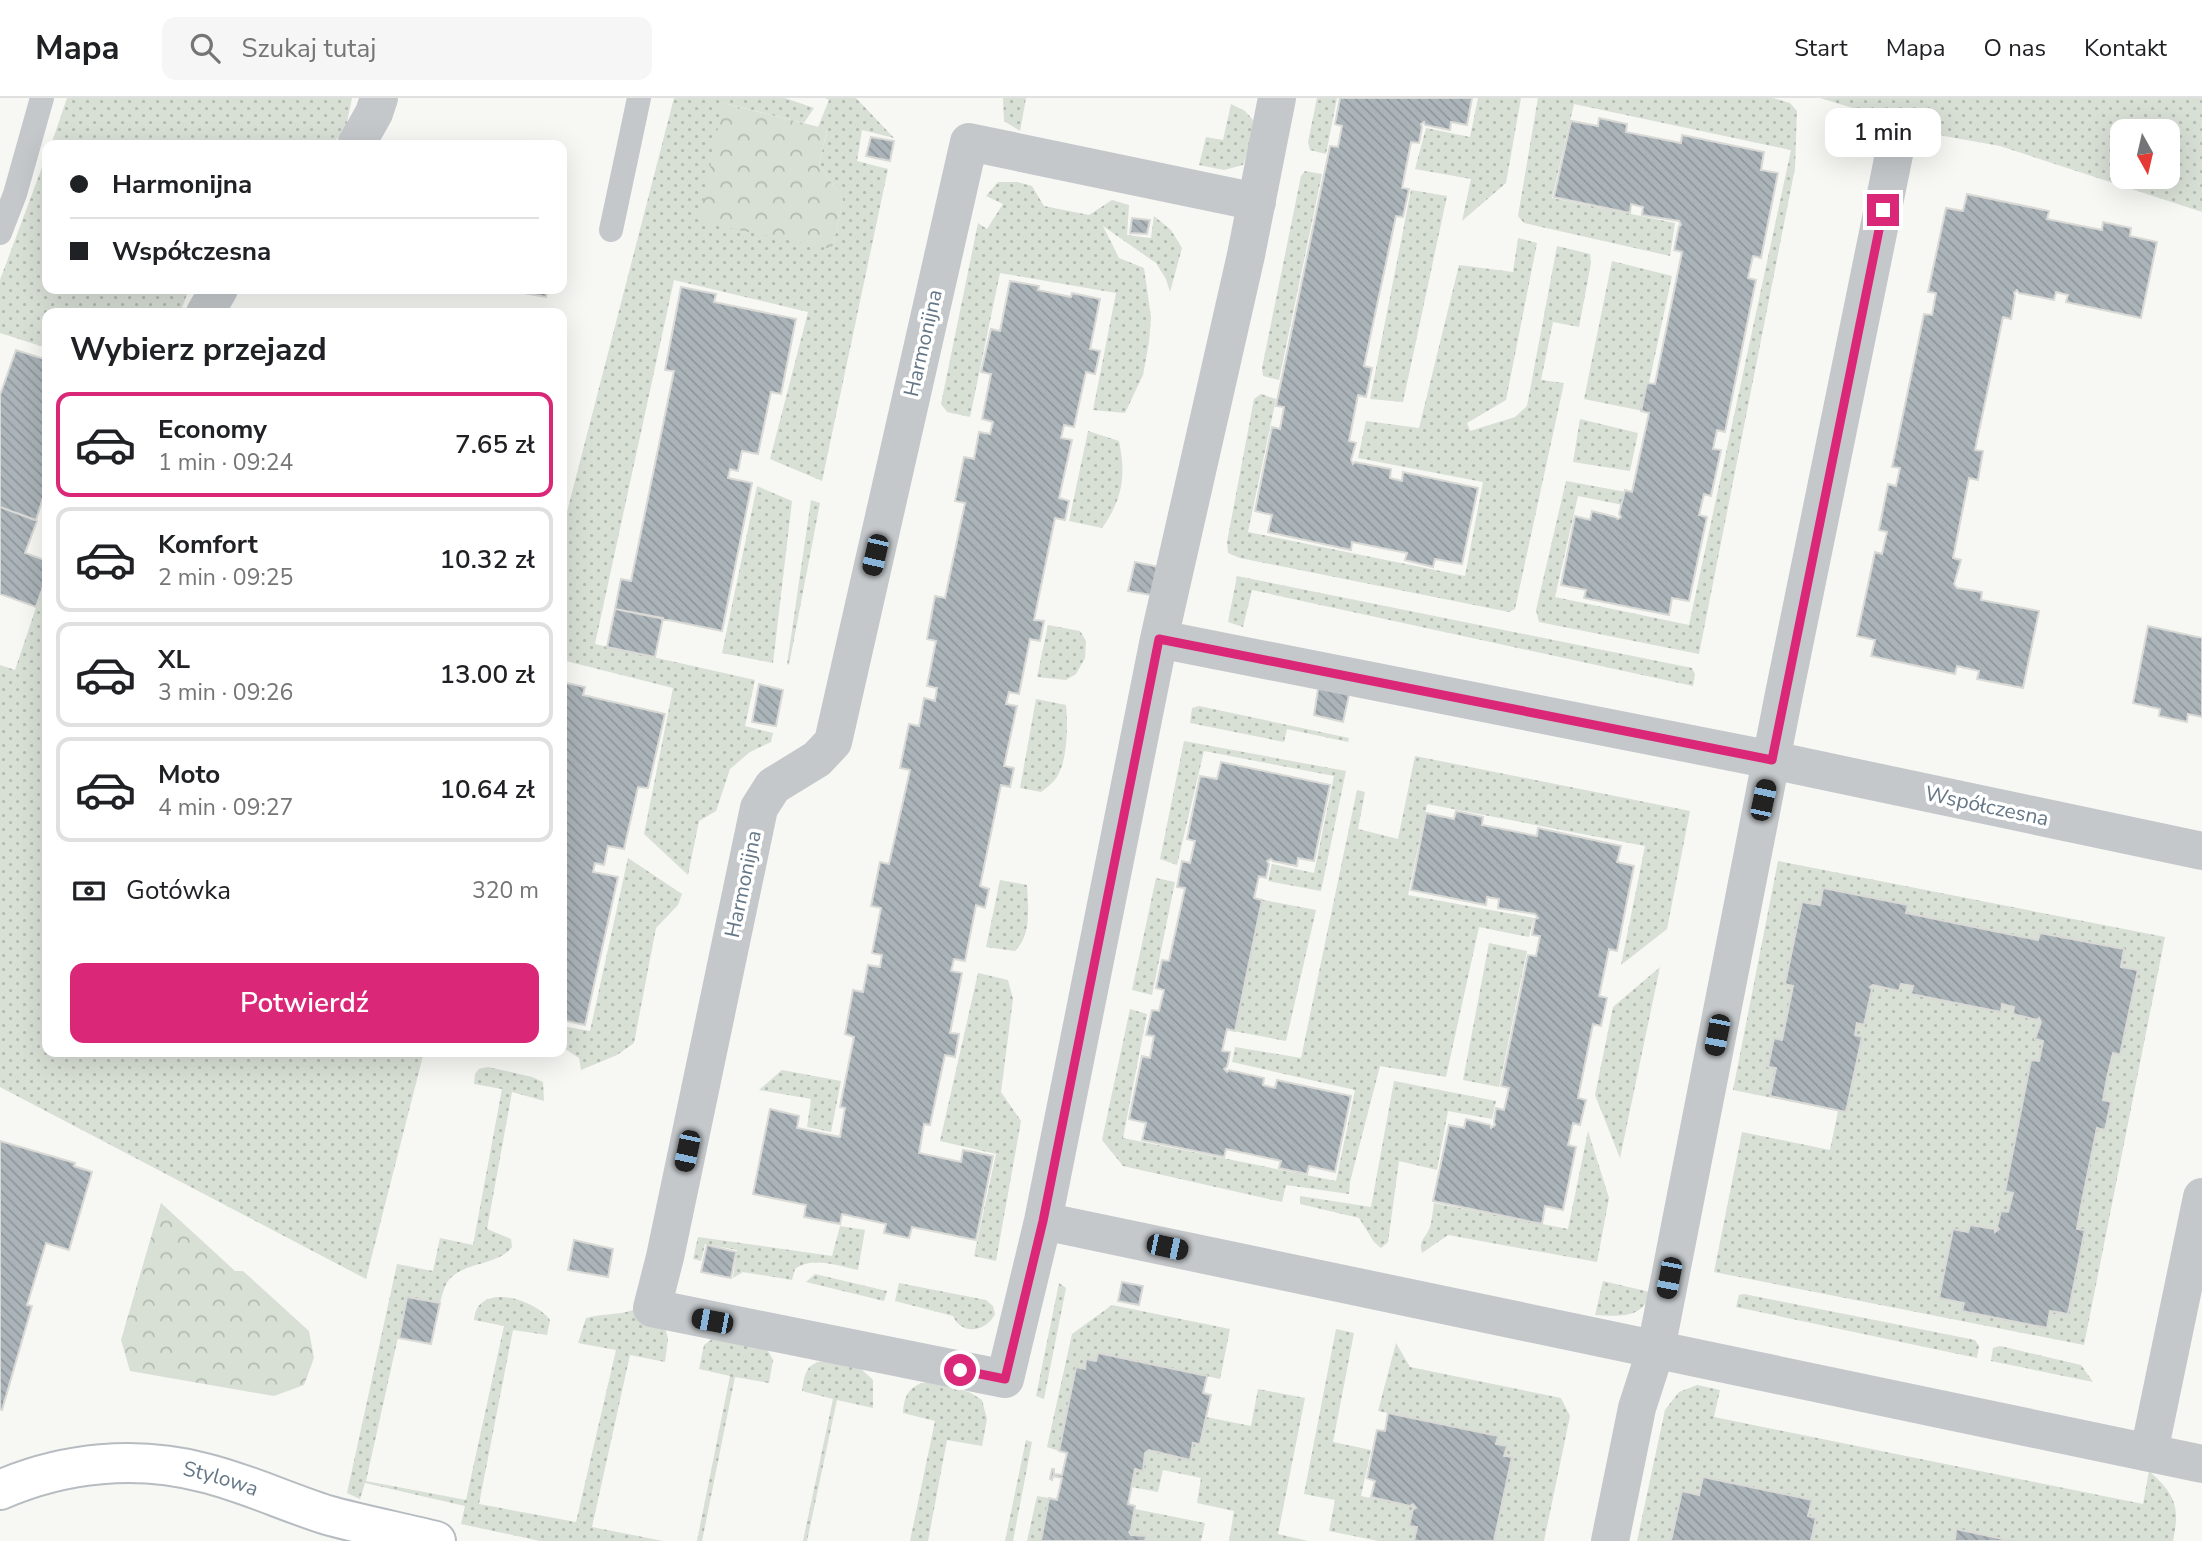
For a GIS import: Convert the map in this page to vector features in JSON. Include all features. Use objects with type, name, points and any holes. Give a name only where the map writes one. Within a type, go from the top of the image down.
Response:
[{"type":"street","points":[[359,140],[379,98]]},
{"type":"street","points":[[1277,98],[1257,202],[1159,639],[1043,1221],[2202,1464]]},
{"type":"street","points":[[1610,1541],[1637,1408],[1656,1349],[1899,130]]},
{"type":"street","name":"Harmonijna","points":[[1043,1221],[1005,1379],[652,1308],[759,808],[773,786],[817,759],[833,742],[969,142],[1257,202]]},
{"type":"street","name":"Współczesna","points":[[1159,639],[1772,760],[2202,851]]},
{"type":"street","points":[[2150,1452],[2202,1198]]},
{"type":"street","name":"Stylowa","points":[[0,1490],[19,1482],[79,1466],[141,1462],[204,1473],[328,1515],[436,1541]]},
{"type":"lane","points":[[0,233],[15,194],[42,98]]},
{"type":"lane","points":[[611,230],[639,98]]},
{"type":"green space","points":[[67,98],[352,98],[345,132],[336,140],[53,140]]},
{"type":"green space","points":[[674,98],[785,98],[814,108],[804,123],[723,103],[832,249],[843,200],[819,164],[827,130],[818,127],[829,100],[825,98],[856,98],[894,138],[862,130],[857,161],[888,169],[822,481],[770,459],[808,312],[674,280],[595,644],[755,680],[745,726],[773,733],[771,742],[750,752],[730,769],[716,811],[699,821],[688,875],[644,834],[673,688],[567,661],[567,512]]},
{"type":"green space","points":[[1003,98],[1026,98],[1020,131],[1004,121]]},
{"type":"green space","points":[[1317,98],[1337,98],[1326,154],[1310,150],[1308,142]]},
{"type":"green space","points":[[1478,98],[1521,98],[1506,183],[1462,221],[1471,179],[1415,169],[1426,128],[1470,137]]},
{"type":"green space","points":[[1538,98],[1773,98],[1790,103],[1797,111],[1795,168],[1699,654],[1539,622],[1536,610],[1566,481],[1626,492],[1623,505],[1578,496],[1555,597],[1689,625],[1791,150],[1574,104],[1552,198],[1675,223],[1670,256],[1524,223],[1518,216]]},
{"type":"green space","points":[[1820,98],[2202,98],[2202,212],[2132,189],[2180,189],[2180,119],[2110,119],[2110,182],[2000,146],[1944,136]]},
{"type":"green space","points":[[723,103],[827,129],[819,164],[843,200],[832,249],[699,222]]},
{"type":"green space","points":[[1231,104],[1245,111],[1253,120],[1251,143],[1243,165],[1224,170],[1199,165],[1206,137],[1223,140]]},
{"type":"green space","points":[[42,167],[42,294],[187,294],[182,308],[42,308],[42,346],[0,333],[0,280]]},
{"type":"green space","points":[[1305,171],[1322,174],[1279,380],[1263,376],[1262,368],[1301,176]]},
{"type":"green space","points":[[998,182],[1017,182],[1032,186],[1044,206],[1089,215],[1112,200],[1129,205],[1127,235],[1151,238],[1154,216],[1171,230],[1182,248],[1170,292],[1156,263],[1103,226],[1119,258],[1144,268],[1151,317],[1143,375],[1125,413],[1093,410],[1116,293],[1000,273],[970,417],[947,412],[941,404],[978,223],[987,229],[1003,204],[986,196]]},
{"type":"green space","points":[[1411,190],[1447,196],[1403,402],[1370,399]]},
{"type":"green space","points":[[1518,238],[1537,243],[1506,400],[1467,423],[1470,431],[1515,417],[1527,406],[1557,246],[1590,254],[1591,263],[1579,327],[1553,322],[1541,380],[1564,383],[1515,609],[1509,612],[1240,558],[1228,553],[1227,542],[1254,399],[1261,394],[1276,399],[1248,532],[1465,576],[1483,482],[1358,458],[1366,421],[1419,428],[1459,265],[1513,272]]},
{"type":"green space","points":[[1612,261],[1672,276],[1643,411],[1584,399]]},
{"type":"green space","points":[[1580,419],[1638,433],[1630,471],[1573,462]]},
{"type":"green space","points":[[1088,431],[1119,441],[1121,453],[1121,486],[1114,507],[1102,528],[1069,521]]},
{"type":"green space","points":[[757,486],[792,501],[773,663],[722,653]]},
{"type":"green space","points":[[811,500],[820,503],[789,665],[787,664]]},
{"type":"green space","points":[[1237,576],[1692,668],[1695,674],[1693,686],[1252,590],[1243,627],[1228,622]]},
{"type":"green space","points":[[42,590],[42,1057],[423,1057],[366,1279],[0,1087],[0,665],[15,670]]},
{"type":"green space","points":[[1048,625],[1080,631],[1086,641],[1085,658],[1076,674],[1066,680],[1037,677]]},
{"type":"green space","points":[[1036,699],[1066,705],[1067,714],[1066,745],[1059,774],[1041,792],[1020,788]]},
{"type":"green space","points":[[1199,706],[1349,738],[1348,742],[1287,729],[1284,742],[1190,723],[1192,708]]},
{"type":"green space","points":[[1184,741],[1346,771],[1321,891],[1268,881],[1272,864],[1314,873],[1334,776],[1204,751],[1177,865],[1160,859]]},
{"type":"green space","points":[[1415,756],[1690,811],[1667,929],[1621,965],[1645,846],[1427,804],[1408,895],[1534,918],[1529,937],[1479,927],[1446,1077],[1380,1066],[1349,1194],[1286,1185],[1282,1202],[1123,1166],[1102,1140],[1130,1009],[1147,1014],[1123,1138],[1336,1181],[1355,1090],[1232,1062],[1235,1047],[1301,1058],[1357,790],[1365,792],[1358,829],[1398,839]]},
{"type":"green space","points":[[628,858],[682,894],[678,905],[656,928],[634,1043],[617,1055],[581,1070],[579,1058],[567,1050],[567,1027],[590,1031]]},
{"type":"green space","points":[[1778,861],[2165,937],[2084,1345],[1714,1272],[1742,1132],[1830,1150],[1838,1111],[1733,1090]]},
{"type":"green space","points":[[1156,878],[1175,882],[1152,995],[1132,990]]},
{"type":"green space","points":[[1000,880],[1027,885],[1027,929],[1015,951],[986,947]]},
{"type":"green space","points":[[1253,898],[1316,910],[1286,1041],[1228,1030]]},
{"type":"green space","points":[[1489,943],[1527,951],[1499,1087],[1463,1080]]},
{"type":"green space","points":[[1660,967],[1620,1158],[1595,1095],[1613,1007]]},
{"type":"green space","points":[[978,973],[1008,980],[1013,999],[1001,1092],[1021,1121],[996,1261],[974,1256],[996,1154],[940,1141]]},
{"type":"green space","points":[[488,1067],[543,1082],[544,1101],[512,1092],[487,1229],[511,1239],[512,1247],[498,1258],[471,1266],[454,1275],[447,1283],[440,1303],[407,1297],[366,1481],[466,1500],[504,1326],[474,1320],[478,1308],[485,1301],[495,1297],[520,1300],[543,1312],[550,1320],[547,1335],[513,1330],[479,1504],[576,1522],[616,1350],[578,1343],[586,1318],[635,1309],[664,1323],[668,1339],[665,1362],[630,1355],[592,1527],[663,1541],[540,1541],[461,1524],[465,1506],[365,1483],[360,1499],[347,1493],[397,1264],[433,1271],[440,1238],[473,1245],[502,1089],[474,1084],[475,1074],[479,1069]]},
{"type":"green space","points":[[782,1070],[841,1081],[831,1132],[807,1127],[811,1099],[759,1090]]},
{"type":"green space","points":[[1394,1081],[1496,1101],[1492,1119],[1448,1111],[1437,1170],[1399,1161],[1388,1242],[1381,1248],[1359,1218],[1300,1204],[1300,1196],[1371,1207]]},
{"type":"green space","points":[[1588,1131],[1609,1198],[1597,1262],[1448,1235],[1422,1253],[1422,1242],[1430,1227],[1434,1203],[1568,1229]]},
{"type":"green space","points":[[161,1203],[235,1271],[243,1271],[309,1331],[314,1358],[304,1385],[274,1396],[130,1371],[121,1340]]},
{"type":"green space","points":[[840,1226],[865,1230],[858,1270],[834,1264],[810,1263],[795,1269],[792,1280],[743,1272],[733,1278],[737,1250],[705,1244],[701,1261],[693,1259],[698,1237],[832,1256]]},
{"type":"green space","points":[[815,1274],[887,1291],[884,1301],[806,1282]]},
{"type":"green space","points":[[1603,1281],[1650,1292],[1647,1301],[1636,1312],[1620,1316],[1595,1315]]},
{"type":"green space","points":[[899,1283],[986,1300],[993,1306],[995,1314],[986,1325],[968,1329],[962,1327],[953,1316],[895,1301]]},
{"type":"green space","points":[[1059,1283],[1066,1288],[1044,1399],[1036,1396]]},
{"type":"green space","points":[[1739,1295],[1975,1340],[1979,1346],[1977,1358],[1736,1307]]},
{"type":"green space","points":[[1112,1305],[1230,1329],[1220,1379],[1098,1353],[1096,1361],[1086,1359],[1085,1369],[1076,1368],[1059,1451],[1047,1447],[1072,1334]]},
{"type":"green space","points":[[1336,1329],[1354,1333],[1333,1442],[1371,1450],[1361,1496],[1410,1506],[1413,1504],[1416,1508],[1409,1526],[1417,1527],[1414,1541],[1378,1541],[1329,1531],[1335,1500],[1304,1494]]},
{"type":"green space","points":[[712,1339],[766,1347],[773,1360],[769,1383],[735,1377],[702,1541],[697,1541],[730,1376],[699,1369],[704,1345]]},
{"type":"green space","points":[[1396,1343],[1410,1367],[1561,1398],[1570,1416],[1544,1541],[1494,1541],[1511,1457],[1504,1456],[1506,1446],[1496,1444],[1497,1436],[1378,1411]]},
{"type":"green space","points":[[2000,1346],[2081,1365],[2093,1382],[1991,1361],[1993,1348]]},
{"type":"green space","points":[[830,1360],[861,1369],[873,1380],[873,1408],[837,1400],[807,1541],[803,1541],[833,1399],[802,1391],[809,1368]]},
{"type":"green space","points":[[931,1382],[969,1392],[982,1400],[987,1419],[982,1446],[947,1440],[928,1541],[910,1541],[935,1421],[903,1413],[910,1391],[918,1385]]},
{"type":"green space","points":[[1697,1385],[1720,1390],[1714,1417],[2143,1504],[2149,1471],[2165,1487],[2174,1502],[2176,1519],[2173,1541],[1637,1541],[1665,1410],[1679,1392]]},
{"type":"green space","points":[[1258,1389],[1305,1398],[1278,1534],[1308,1541],[1229,1541],[1234,1511],[1197,1503],[1201,1478],[1163,1470],[1158,1492],[1131,1487],[1135,1469],[1143,1470],[1145,1453],[1149,1450],[1190,1460],[1193,1443],[1201,1444],[1206,1417],[1251,1426]]},
{"type":"green space","points":[[1026,1440],[1032,1442],[1013,1541],[1005,1541]]},
{"type":"green space","points":[[1037,1496],[1049,1498],[1041,1541],[1027,1541]]},
{"type":"green space","points":[[1135,1509],[1205,1523],[1201,1541],[1145,1541],[1146,1536],[1131,1535],[1129,1532]]},
{"type":"building","points":[[1340,98],[1472,98],[1467,125],[1451,122],[1450,130],[1425,125],[1424,122],[1421,124],[1419,143],[1411,142],[1402,188],[1409,189],[1403,217],[1396,216],[1364,366],[1372,368],[1366,397],[1358,395],[1349,441],[1356,443],[1351,460],[1353,464],[1355,462],[1391,469],[1390,478],[1402,481],[1403,472],[1478,488],[1462,564],[1435,559],[1433,567],[1405,560],[1407,553],[1352,542],[1351,550],[1268,532],[1272,515],[1255,511],[1272,427],[1280,429],[1284,407],[1276,406],[1330,146],[1338,147],[1342,126],[1335,124]]},
{"type":"building","points":[[1599,118],[1627,124],[1626,132],[1681,143],[1682,135],[1764,152],[1761,170],[1778,173],[1761,258],[1753,256],[1748,278],[1756,280],[1725,432],[1717,430],[1713,449],[1721,450],[1711,496],[1704,494],[1699,515],[1707,517],[1689,601],[1672,598],[1669,615],[1584,598],[1586,590],[1561,585],[1575,516],[1590,520],[1592,511],[1618,519],[1621,517],[1619,514],[1625,490],[1632,492],[1649,413],[1641,411],[1647,383],[1655,384],[1682,252],[1674,250],[1681,225],[1679,221],[1642,215],[1643,207],[1631,204],[1630,213],[1554,197],[1571,121],[1598,126]]},
{"type":"building","points":[[871,137],[894,141],[890,161],[866,156]]},
{"type":"building","points":[[1967,194],[2049,211],[2047,219],[2102,230],[2103,222],[2131,228],[2130,236],[2157,242],[2141,318],[2066,302],[2068,295],[2056,292],[2054,300],[2019,293],[2017,290],[2014,293],[2011,319],[2003,317],[1975,450],[1983,451],[1978,480],[1969,478],[1953,558],[1961,560],[1954,584],[1957,588],[1982,592],[1981,600],[2039,611],[2023,688],[1977,679],[1979,671],[1957,666],[1955,674],[1871,656],[1875,640],[1857,636],[1875,552],[1882,554],[1887,532],[1879,530],[1888,484],[1896,486],[1900,468],[1892,467],[1924,314],[1932,315],[1936,293],[1928,292],[1946,208],[1963,211]]},
{"type":"building","points":[[1132,218],[1150,220],[1147,234],[1130,233]]},
{"type":"building","points":[[1010,281],[1039,286],[1038,290],[1071,297],[1072,293],[1100,299],[1090,349],[1100,351],[1095,374],[1086,372],[1074,427],[1064,425],[1061,438],[1072,440],[1059,498],[1069,501],[1065,520],[1055,518],[1034,620],[1044,621],[1040,641],[1030,639],[1019,694],[1009,692],[1006,704],[1017,706],[1004,766],[1014,768],[1010,787],[1001,785],[980,886],[989,889],[985,908],[976,905],[965,961],[954,959],[951,971],[962,973],[950,1033],[959,1034],[955,1057],[945,1055],[930,1125],[924,1124],[919,1153],[961,1162],[963,1150],[993,1156],[976,1240],[912,1227],[909,1238],[884,1233],[886,1224],[842,1214],[840,1224],[804,1217],[806,1205],[753,1194],[770,1109],[799,1116],[797,1128],[840,1137],[845,1108],[840,1107],[854,1037],[845,1034],[853,990],[863,992],[868,965],[880,967],[882,955],[872,953],[881,908],[871,906],[880,862],[889,864],[910,770],[900,768],[909,724],[919,726],[924,698],[935,701],[937,688],[927,686],[936,641],[927,639],[935,596],[945,598],[965,503],[955,501],[964,457],[974,459],[979,432],[990,434],[993,422],[982,419],[991,374],[981,372],[991,329],[1000,331]]},
{"type":"building","points":[[681,287],[716,294],[714,302],[796,319],[781,394],[771,392],[758,454],[742,451],[738,471],[730,469],[728,478],[752,483],[722,631],[615,609],[621,579],[631,581],[674,371],[665,370]]},
{"type":"building","points":[[16,350],[42,358],[42,501],[36,520],[0,507],[0,395]]},
{"type":"building","points":[[0,507],[37,521],[25,553],[42,559],[42,590],[36,607],[0,594]]},
{"type":"building","points":[[1135,562],[1164,568],[1157,596],[1128,591]]},
{"type":"building","points":[[615,609],[663,618],[655,657],[607,647]]},
{"type":"building","points":[[2148,626],[2202,638],[2202,717],[2188,714],[2187,722],[2159,716],[2160,709],[2133,703]]},
{"type":"building","points":[[567,683],[585,687],[583,695],[665,714],[648,788],[638,787],[624,849],[608,846],[604,865],[595,863],[593,872],[618,877],[585,1025],[567,1021]]},
{"type":"building","points":[[1319,683],[1350,691],[1343,722],[1314,715]]},
{"type":"building","points":[[759,684],[783,690],[776,726],[752,722]]},
{"type":"building","points":[[1221,762],[1330,785],[1314,861],[1298,858],[1297,866],[1271,859],[1267,861],[1269,864],[1266,878],[1259,876],[1254,898],[1262,900],[1235,1031],[1227,1029],[1222,1051],[1230,1052],[1227,1067],[1224,1069],[1227,1072],[1229,1070],[1264,1078],[1263,1085],[1275,1088],[1277,1080],[1351,1096],[1335,1172],[1309,1166],[1307,1174],[1279,1168],[1281,1161],[1226,1149],[1224,1157],[1142,1140],[1146,1123],[1129,1119],[1142,1056],[1150,1058],[1154,1036],[1146,1035],[1152,1010],[1159,1011],[1164,990],[1156,988],[1162,960],[1169,961],[1185,888],[1177,887],[1182,861],[1190,863],[1195,841],[1187,839],[1200,776],[1217,779]]},
{"type":"building","points":[[1456,811],[1483,817],[1482,825],[1537,836],[1538,828],[1621,846],[1617,862],[1634,866],[1617,951],[1609,949],[1599,996],[1607,998],[1601,1026],[1593,1024],[1578,1098],[1586,1100],[1580,1125],[1573,1123],[1568,1145],[1576,1147],[1563,1210],[1545,1206],[1542,1224],[1433,1201],[1449,1125],[1464,1128],[1466,1119],[1490,1125],[1491,1128],[1495,1125],[1496,1108],[1504,1110],[1509,1088],[1501,1086],[1528,955],[1536,956],[1540,936],[1532,935],[1535,919],[1538,918],[1535,914],[1498,908],[1499,899],[1487,897],[1486,905],[1411,890],[1426,813],[1454,819]]},
{"type":"building","points":[[1823,888],[1908,905],[1906,913],[2038,940],[2040,933],[2124,949],[2121,967],[2138,970],[2120,1055],[2113,1053],[2107,1078],[2103,1100],[2111,1102],[2105,1130],[2097,1128],[2081,1206],[2077,1229],[2085,1230],[2068,1314],[2050,1311],[2047,1328],[1962,1311],[1964,1303],[1939,1298],[1953,1229],[1968,1232],[1970,1225],[1994,1229],[1995,1232],[1999,1229],[1997,1227],[2001,1211],[2008,1212],[2013,1193],[2005,1191],[2031,1060],[2039,1061],[2043,1041],[2035,1039],[2041,1022],[2039,1018],[2037,1020],[2013,1014],[2014,1007],[2002,1004],[2001,1012],[1911,994],[1913,986],[1901,984],[1899,991],[1873,985],[1870,987],[1872,989],[1864,1025],[1857,1023],[1855,1035],[1862,1037],[1846,1112],[1770,1096],[1776,1068],[1768,1067],[1774,1038],[1782,1040],[1793,986],[1785,984],[1802,902],[1820,905]]},
{"type":"building","points":[[0,1141],[75,1163],[74,1166],[92,1172],[69,1250],[46,1243],[27,1305],[32,1306],[2,1410],[0,1409]]},
{"type":"building","points":[[574,1240],[613,1249],[608,1277],[568,1270]]},
{"type":"building","points":[[707,1245],[736,1252],[731,1278],[701,1272]]},
{"type":"building","points":[[1122,1282],[1143,1286],[1139,1305],[1118,1301]]},
{"type":"building","points":[[407,1297],[440,1303],[431,1344],[399,1338]]},
{"type":"building","points":[[1098,1353],[1207,1376],[1203,1393],[1211,1395],[1200,1444],[1193,1443],[1190,1460],[1149,1450],[1145,1453],[1143,1471],[1135,1469],[1128,1504],[1135,1506],[1129,1532],[1131,1535],[1146,1536],[1145,1541],[1041,1541],[1049,1498],[1057,1500],[1062,1478],[1053,1476],[1052,1480],[1050,1479],[1052,1469],[1054,1474],[1062,1475],[1067,1453],[1059,1451],[1076,1367],[1085,1369],[1086,1359],[1096,1361]]},
{"type":"building","points":[[1388,1413],[1498,1436],[1496,1444],[1507,1446],[1504,1456],[1512,1457],[1494,1541],[1414,1541],[1417,1527],[1409,1526],[1413,1509],[1416,1508],[1413,1504],[1410,1506],[1371,1497],[1375,1481],[1367,1478],[1377,1430],[1385,1431]]},
{"type":"building","points":[[1703,1477],[1812,1500],[1808,1516],[1816,1518],[1811,1541],[1671,1541],[1682,1491],[1699,1495]]},
{"type":"building","points":[[1956,1529],[2012,1541],[1955,1541]]},
{"type":"route","points":[[960,1370],[1005,1379],[1043,1221],[1159,639],[1772,760],[1883,210]]}]
